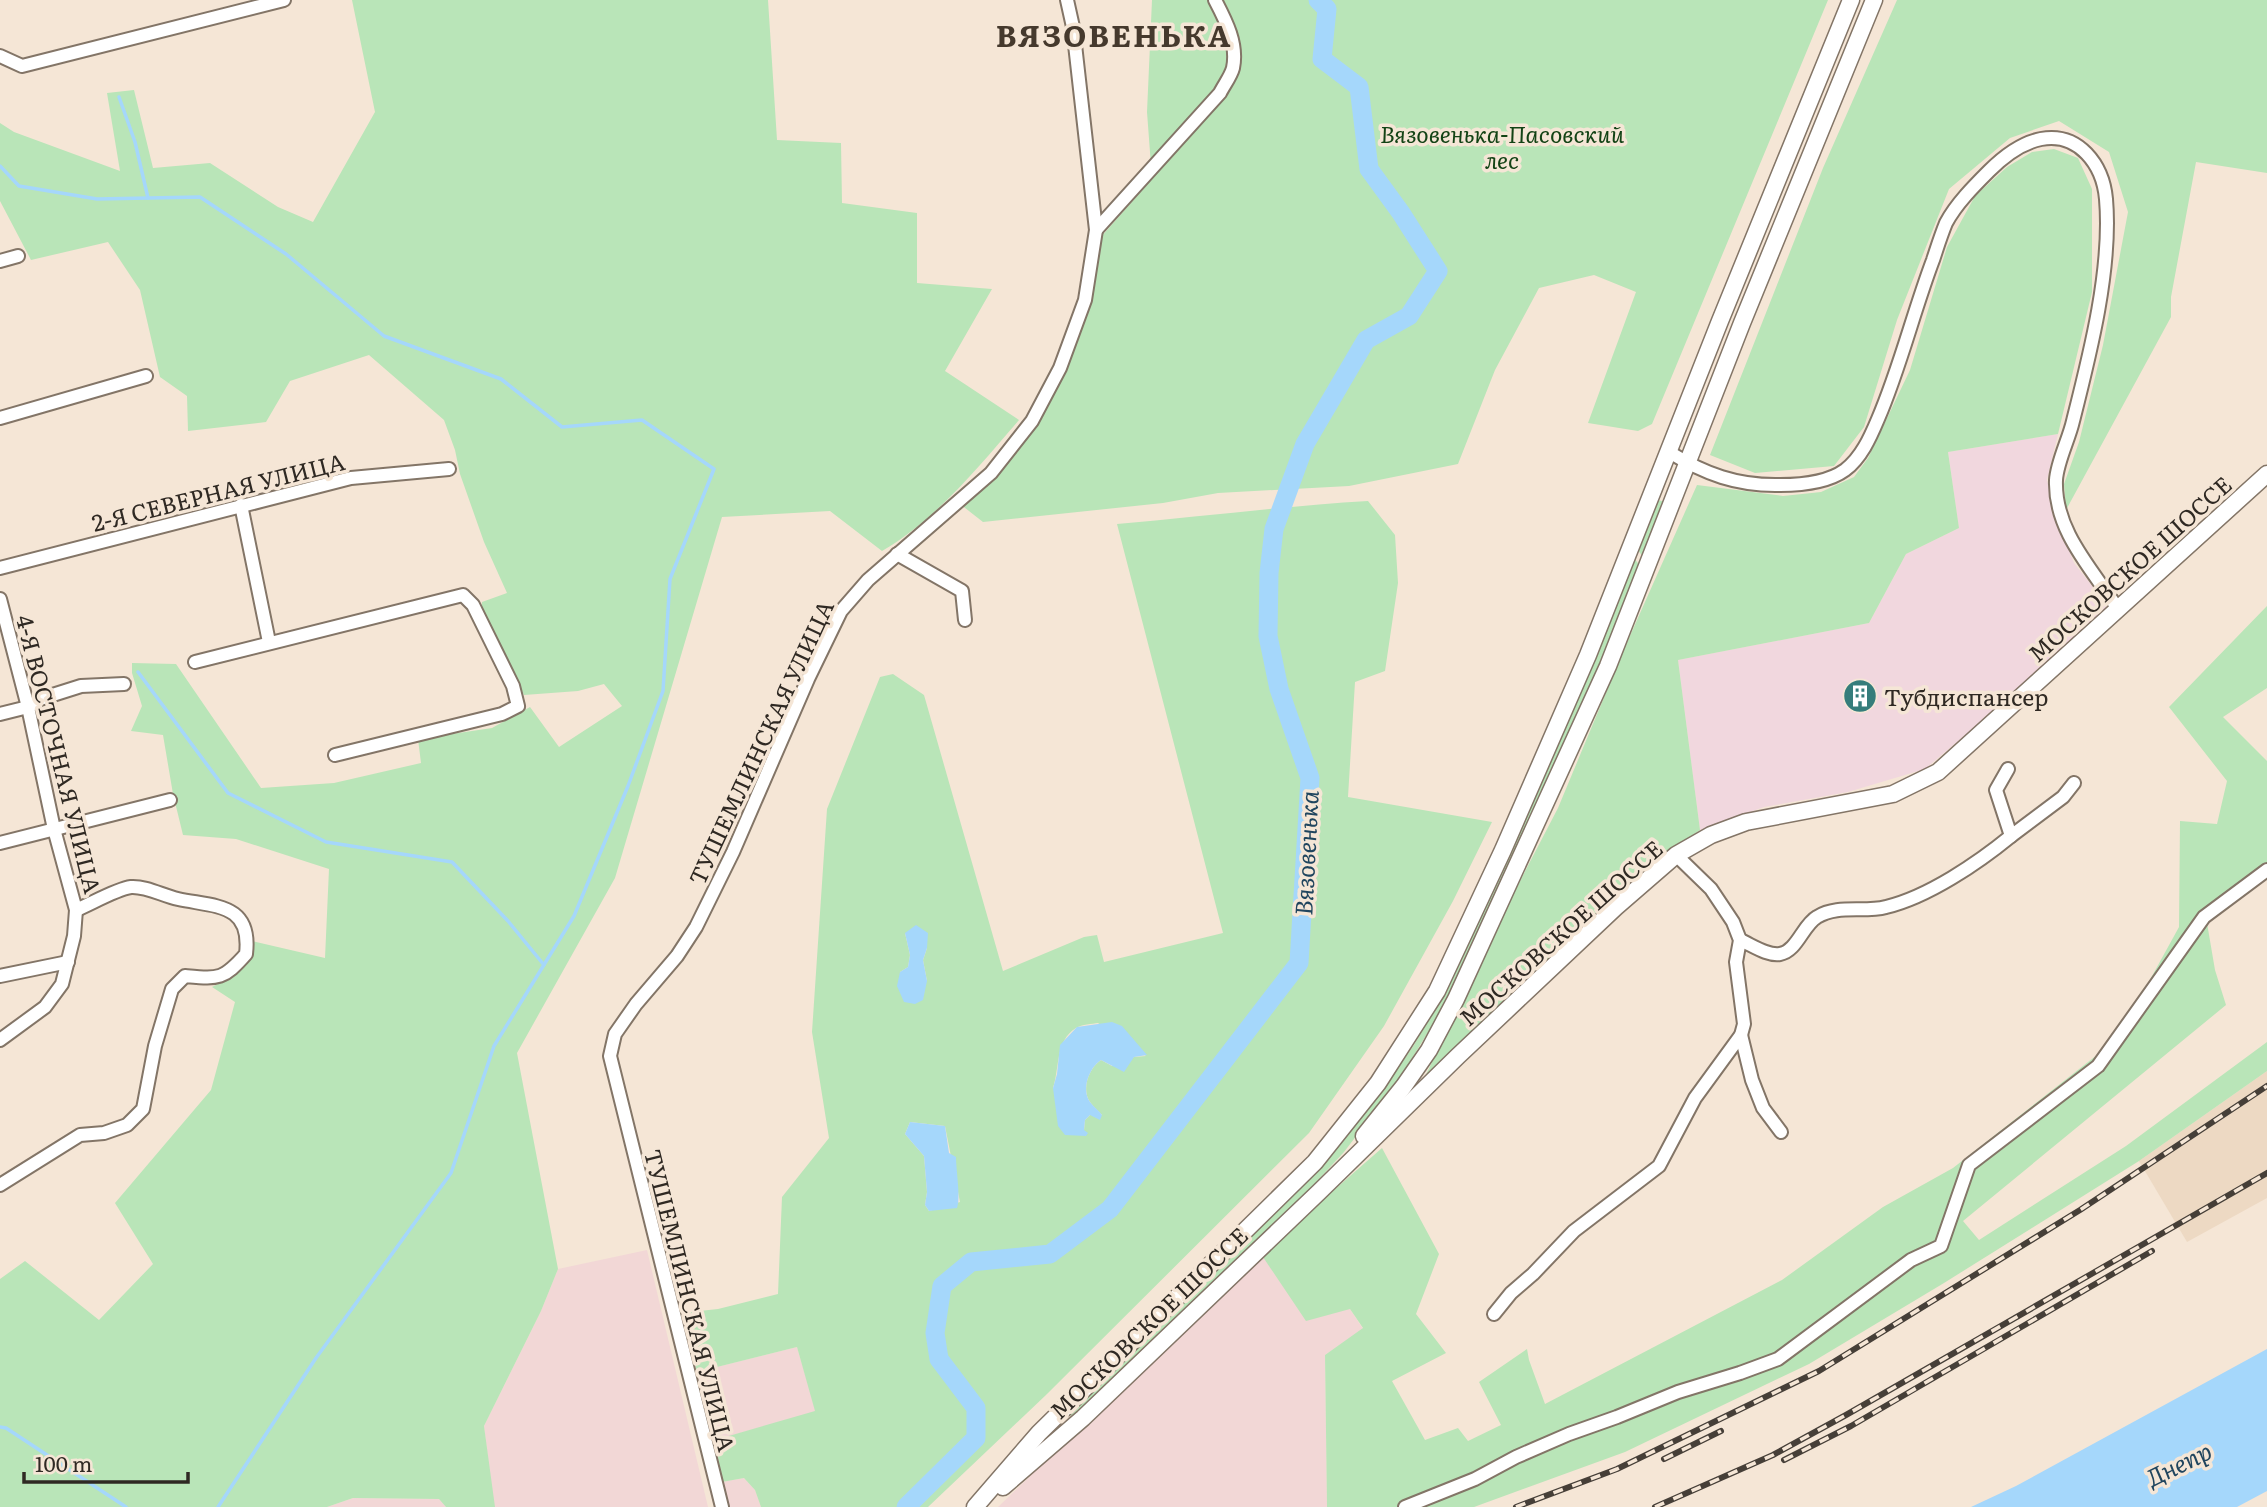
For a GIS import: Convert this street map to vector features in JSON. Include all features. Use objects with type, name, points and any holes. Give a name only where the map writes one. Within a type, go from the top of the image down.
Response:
[{"type":"main road","points":[[978,1507],[1039,1433],[1315,1162],[1378,1083],[1437,991],[1503,850],[1588,655],[1851,0]]},
{"type":"main road","points":[[1319,1192],[1404,1086],[1429,1050],[1456,999],[1608,666],[1742,323],[1874,0]]},
{"type":"main road","name":"МОСКОВСКОЕ ШОССЕ","points":[[978,1507],[1083,1418],[1458,1056],[1616,907],[1676,855],[1711,835],[1746,822],[1893,794],[1938,772],[2267,474]]},
{"type":"street","points":[[0,56],[22,66],[284,0]]},
{"type":"street","name":"ТУШЕМЛИНСКАЯ УЛИЦА","points":[[722,1507],[627,1130],[610,1056],[611,1045],[615,1034],[636,1004],[677,956],[696,927],[733,852],[841,611],[868,580],[991,473],[1032,421],[1060,369],[1085,300],[1097,230],[1073,27],[1067,0]]},
{"type":"street","points":[[1097,230],[1220,93],[1233,70],[1234,47],[1227,22],[1215,0]]},
{"type":"street","points":[[1669,452],[1708,474],[1759,485],[1814,483],[1843,472],[1859,456],[1894,382],[1922,289],[1947,221],[1972,188],[1998,162],[2017,149],[2041,139],[2067,140],[2086,151],[2099,170],[2106,198],[2105,244],[2099,300],[2073,422],[2056,479],[2060,512],[2075,548],[2118,609]]},
{"type":"street","points":[[0,261],[18,256]]},
{"type":"street","points":[[0,418],[146,376]]},
{"type":"street","name":"2-Я СЕВЕРНАЯ УЛИЦА","points":[[0,568],[351,478],[449,469]]},
{"type":"street","points":[[240,505],[270,642]]},
{"type":"street","points":[[897,554],[962,591],[965,620]]},
{"type":"street","points":[[195,662],[463,595],[473,605],[513,686],[518,706],[502,714],[335,755]]},
{"type":"street","name":"4-Я ВОСТОЧНАЯ УЛИЦА","points":[[0,599],[76,911],[62,984],[45,1007],[0,1040]]},
{"type":"street","points":[[0,714],[81,687],[124,684]]},
{"type":"street","points":[[2008,769],[1996,790],[2011,836]]},
{"type":"street","points":[[1740,940],[1771,954],[1783,954],[1794,945],[1804,929],[1817,916],[1837,910],[1885,908],[1925,891],[1984,859],[2063,797],[2074,783]]},
{"type":"street","points":[[0,843],[170,800]]},
{"type":"street","points":[[1494,1314],[1511,1293],[1574,1231],[1659,1166],[1695,1098],[1741,1035],[1744,1024],[1736,962],[1740,940],[1733,922],[1712,889],[1676,855]]},
{"type":"street","points":[[1405,1507],[1475,1479],[1516,1457],[1569,1434],[1678,1392],[1741,1374],[1778,1359],[1911,1260],[1941,1246],[1969,1165],[2098,1066],[2204,917],[2267,870]]},
{"type":"street","points":[[0,1185],[80,1135],[104,1133],[127,1125],[143,1109],[155,1046],[172,989],[185,976],[215,978],[232,970],[246,954],[246,928],[233,912],[218,905],[176,899],[130,887],[76,911]]},
{"type":"street","points":[[0,976],[68,962]]},
{"type":"street","points":[[1741,1035],[1755,1090],[1763,1108],[1781,1132]]},
{"type":"shaded area","points":[[2058,434],[2047,480],[2055,512],[2074,563],[2108,606],[1995,710],[1925,769],[1848,792],[1764,807],[1700,830],[1678,660],[1869,623],[1906,554],[1959,528],[1948,452]]},
{"type":"shaded area","points":[[2267,1071],[2267,1198],[2187,1242],[2139,1161]]},
{"type":"shaded area","points":[[647,1250],[708,1507],[494,1507],[484,1426],[541,1311],[558,1269]]},
{"type":"shaded area","points":[[1261,1254],[1350,1309],[1363,1329],[1325,1355],[1327,1507],[998,1507]]},
{"type":"shaded area","points":[[797,1347],[816,1412],[715,1440],[697,1372]]},
{"type":"shaded area","points":[[744,1478],[755,1490],[761,1507],[728,1507],[722,1482]]},
{"type":"shaded area","points":[[353,1498],[439,1499],[446,1507],[327,1507]]},
{"type":"green space","points":[[352,0],[768,0],[777,140],[841,143],[842,203],[917,213],[917,283],[992,289],[945,371],[1019,420],[939,508],[882,551],[830,511],[722,517],[615,878],[517,1053],[558,1269],[541,1311],[484,1426],[495,1507],[446,1507],[439,1499],[353,1498],[327,1507],[0,1507],[0,1279],[25,1261],[99,1320],[153,1264],[115,1203],[211,1090],[235,1002],[212,987],[240,971],[248,959],[252,941],[325,958],[329,869],[236,839],[183,835],[163,735],[131,731],[142,706],[132,673],[132,663],[176,664],[261,788],[334,783],[421,763],[418,739],[492,728],[530,707],[559,747],[622,706],[604,684],[578,691],[524,695],[482,610],[482,602],[507,593],[484,542],[444,420],[369,355],[290,381],[266,422],[188,431],[187,396],[160,377],[140,290],[108,242],[31,260],[0,201],[0,123],[14,132],[120,171],[107,93],[134,90],[153,168],[210,163],[278,207],[313,222],[375,112]]},
{"type":"green space","name":"Вязовенька-Пасовский лес","points":[[1152,0],[1828,0],[1652,424],[1638,431],[1588,423],[1636,292],[1594,275],[1539,288],[1495,370],[1458,464],[1349,486],[1218,493],[1163,503],[983,522],[960,504],[996,475],[1034,429],[1065,373],[1088,305],[1099,257],[1100,238],[1152,179],[1147,112]]},
{"type":"green space","points":[[1897,0],[2267,0],[2267,173],[2196,162],[2171,297],[2171,317],[2066,510],[2064,484],[2079,442],[2103,345],[2128,212],[2109,152],[2059,121],[2010,138],[1949,189],[1897,320],[1864,427],[1834,466],[1755,473],[1710,455],[1823,168]]},
{"type":"green space","points":[[2054,149],[2078,158],[2092,189],[2092,292],[2058,434],[1948,452],[1959,528],[1906,554],[1869,623],[1678,660],[1700,830],[1655,861],[1420,1087],[1507,906],[1558,808],[1697,485],[1783,496],[1821,492],[1854,477],[1868,458],[1910,370],[1947,247],[1975,196],[2007,167],[2032,152]]},
{"type":"green space","points":[[1657,500],[1664,503],[1643,557],[1638,550]]},
{"type":"green space","points":[[1368,501],[1395,535],[1398,583],[1385,671],[1355,682],[1348,797],[1492,822],[1453,901],[1384,1026],[1309,1133],[1046,1395],[928,1507],[761,1507],[755,1490],[744,1478],[722,1482],[715,1440],[815,1411],[797,1347],[697,1372],[681,1313],[718,1309],[778,1294],[782,1197],[829,1138],[812,1032],[827,809],[880,677],[893,674],[924,695],[1003,971],[1084,937],[1097,935],[1104,962],[1223,933],[1117,524]],"holes":[[[905,933],[927,948],[923,960],[927,981],[900,972],[908,967],[910,955]],[[1098,1023],[1146,1056],[1134,1057],[1112,1066],[1101,1060],[1097,1064],[1090,1073],[1086,1091],[1090,1102],[1102,1115],[1090,1115],[1085,1120],[1084,1130],[1053,1088],[1061,1047],[1069,1033],[1084,1025]],[[910,1122],[945,1126],[960,1202],[929,1211],[925,1205],[927,1192],[924,1156],[905,1134]]]},
{"type":"green space","points":[[1634,558],[1640,566],[1556,767],[1447,1001],[1397,1083],[1344,1152],[1309,1190],[1194,1302],[1070,1416],[1072,1410],[1292,1196],[1332,1153],[1414,1045],[1440,999]]},
{"type":"green space","points":[[2267,606],[2267,688],[2223,717],[2267,761],[2267,875],[2207,923],[2215,970],[2226,1005],[1963,1221],[1979,1240],[2126,1146],[2267,1042],[2267,1071],[2139,1161],[1809,1364],[1625,1452],[1474,1507],[1327,1507],[1325,1355],[1363,1328],[1350,1309],[1306,1321],[1261,1254],[1382,1148],[1439,1254],[1416,1314],[1446,1353],[1392,1381],[1425,1440],[1458,1428],[1468,1441],[1501,1425],[1479,1382],[1527,1349],[1545,1404],[1782,1280],[1883,1207],[1953,1168],[2097,1055],[2146,987],[2179,927],[2180,821],[2217,824],[2227,781],[2169,707]]},
{"type":"water","points":[[916,925],[928,933],[923,960],[927,981],[923,1000],[915,1004],[904,1002],[897,986],[900,972],[908,967],[910,955],[905,933]]},
{"type":"water","points":[[1112,1022],[1122,1026],[1147,1055],[1134,1057],[1124,1072],[1101,1060],[1090,1073],[1086,1085],[1087,1097],[1102,1115],[1100,1120],[1090,1115],[1085,1120],[1084,1130],[1088,1133],[1086,1136],[1065,1135],[1058,1126],[1053,1088],[1060,1045],[1077,1027]]},
{"type":"water","points":[[910,1122],[945,1126],[949,1153],[956,1157],[957,1208],[929,1211],[925,1205],[927,1192],[924,1156],[905,1134]]},
{"type":"water","name":"Днепр","points":[[2267,1349],[2267,1491],[2237,1507],[1971,1507],[2016,1486]]},
{"type":"waterway","name":"Вязовенька","points":[[906,1507],[976,1438],[976,1408],[939,1359],[935,1333],[942,1286],[971,1262],[1050,1254],[1110,1209],[1299,963],[1310,778],[1279,689],[1268,636],[1269,573],[1274,529],[1305,444],[1366,340],[1409,316],[1438,271],[1369,169],[1359,87],[1322,59],[1327,9],[1318,0]]},
{"type":"waterway","points":[[119,97],[135,142],[148,198]]},
{"type":"waterway","points":[[0,166],[19,186],[97,199],[200,197],[286,254],[384,336],[501,379],[562,427],[642,420],[714,469],[670,579],[663,691],[628,786],[574,916],[494,1046],[451,1173],[316,1358],[218,1507]]},
{"type":"waterway","points":[[138,672],[228,793],[326,842],[452,862],[508,921],[544,965]]},
{"type":"waterway","points":[[0,1427],[6,1428],[126,1507]]},
{"type":"railway","points":[[1516,1507],[1617,1469],[1819,1371],[2080,1210],[2267,1086]]},
{"type":"railway","points":[[1655,1507],[1773,1455],[2267,1173]]},
{"type":"railway","points":[[1784,1460],[1851,1426],[2152,1251]]},
{"type":"railway","points":[[1664,1459],[1721,1431]]},
{"type":"place","name":"Тубдиспансер","points":[[1860,696]]},
{"type":"district","name":"ВЯЗОВЕНЬКА","points":[[1114,34]]}]
